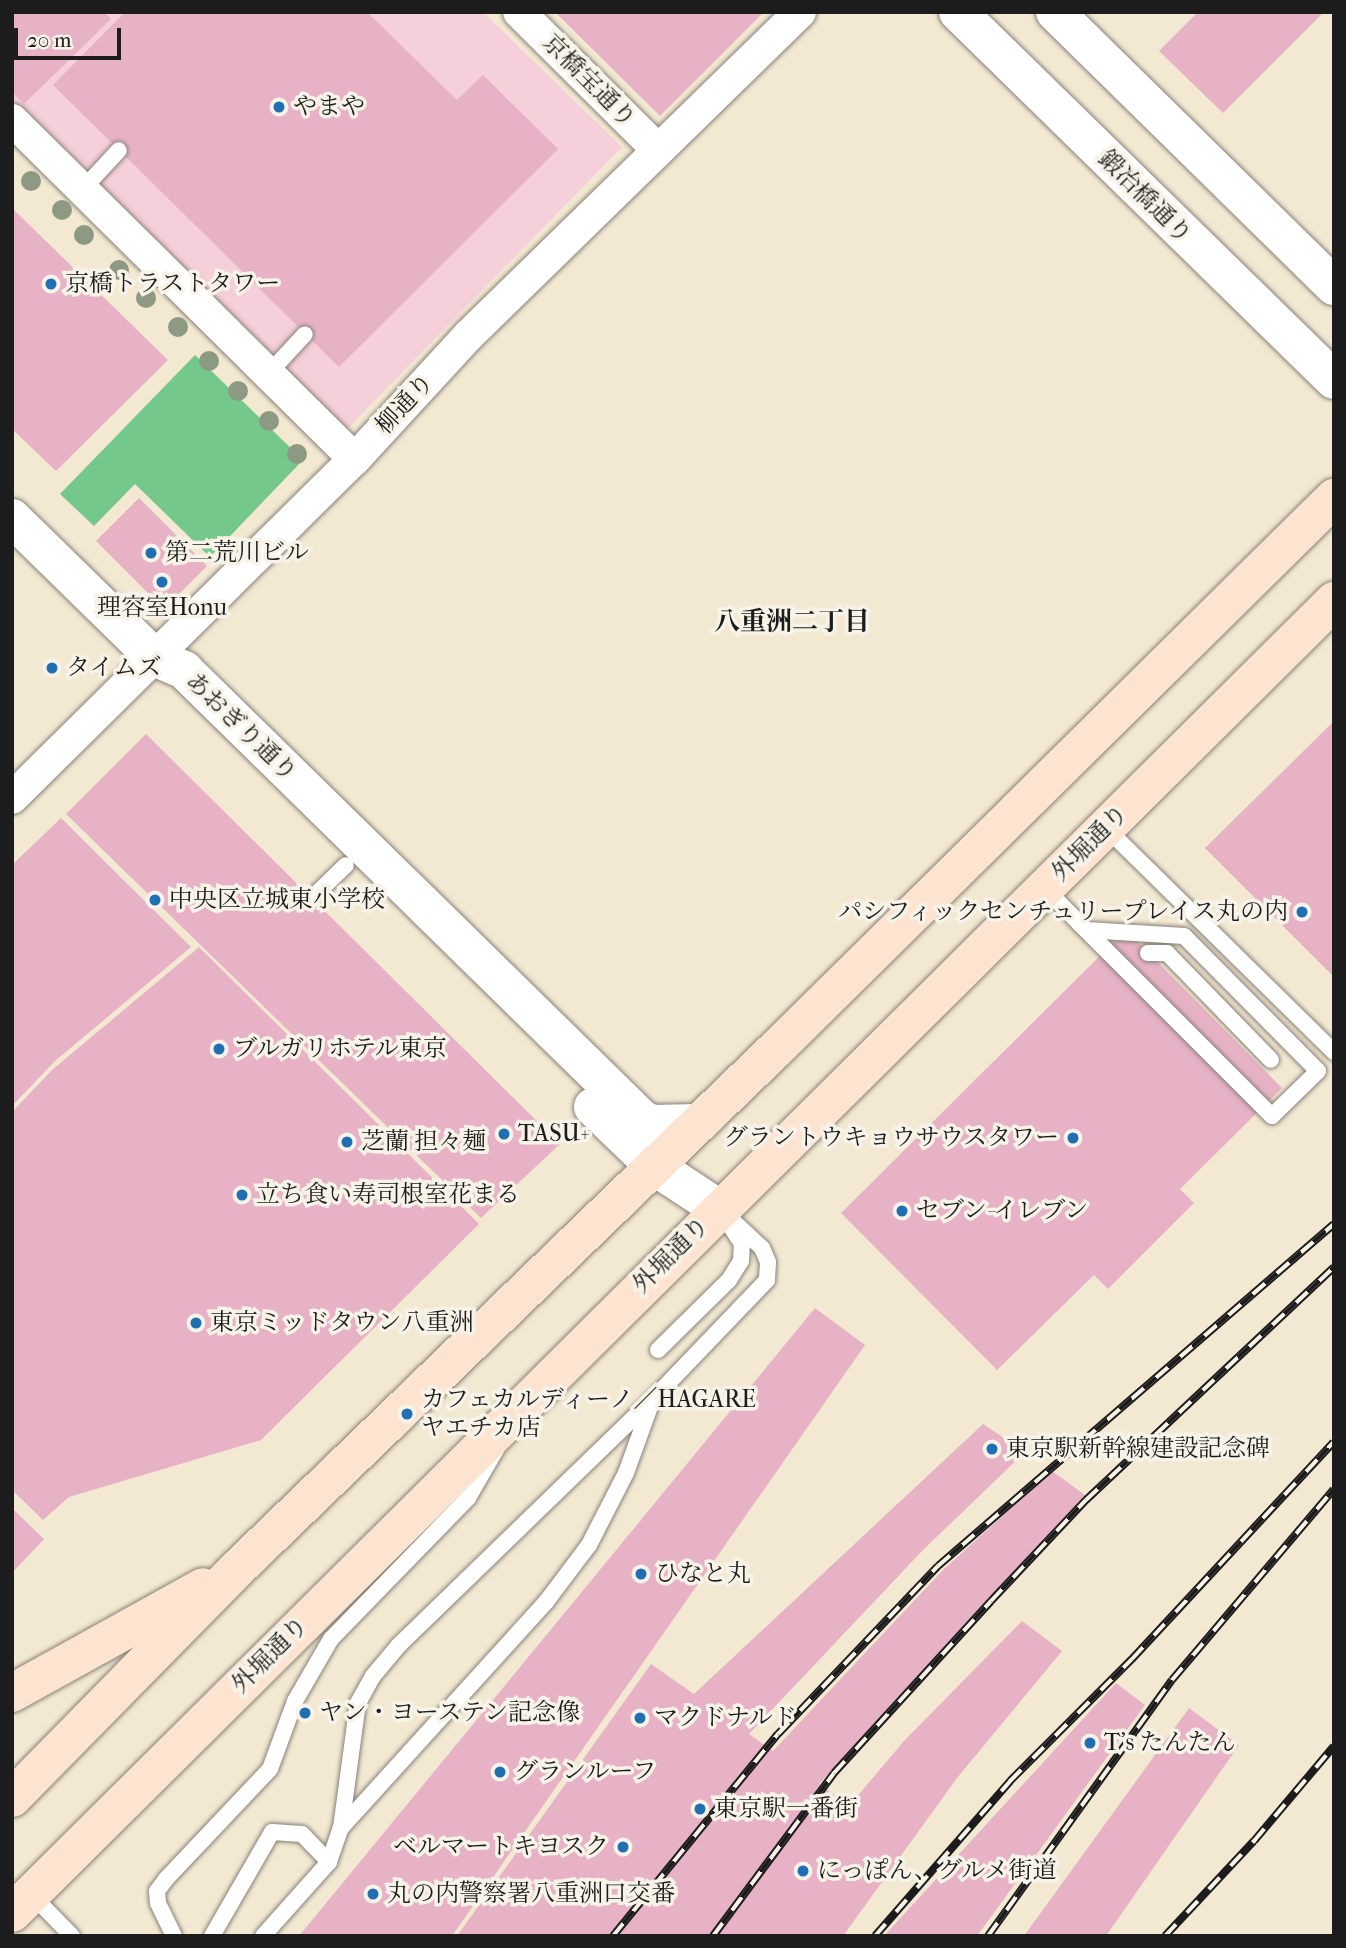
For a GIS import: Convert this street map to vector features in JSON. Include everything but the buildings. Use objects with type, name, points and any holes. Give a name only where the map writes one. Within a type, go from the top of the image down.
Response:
[{"type":"main road","points":[[12,1798],[239,1567],[654,1166],[1334,498]]},
{"type":"main road","name":"外堀通り","points":[[18,1894],[501,1425],[1334,601]]},
{"type":"main road","points":[[12,1693],[239,1567]]},
{"type":"street","name":"京橋宝通り","points":[[519,12],[658,150]]},
{"type":"street","name":"柳通り","points":[[12,798],[355,459],[468,336],[800,12]]},
{"type":"street","name":"鍛冶橋通り","points":[[958,12],[1334,380]]},
{"type":"street","points":[[1055,12],[1334,286]]},
{"type":"street","points":[[12,120],[355,459]]},
{"type":"street","points":[[12,518],[154,657]]},
{"type":"street","name":"あおぎり通り","points":[[154,657],[165,688],[654,1166],[718,1208]]},
{"type":"street","name":"あおぎり通り","points":[[154,657],[184,670],[642,1119],[652,1124],[698,1123]]},
{"type":"lane","points":[[82,190],[119,150]]},
{"type":"lane","points":[[268,374],[306,334]]},
{"type":"lane","points":[[1105,827],[1334,1052]]},
{"type":"lane","points":[[312,898],[346,865]]},
{"type":"lane","points":[[1045,888],[1086,930],[1272,1116],[1318,1071],[1184,936],[1086,930]]},
{"type":"lane","points":[[1148,953],[1167,953],[1272,1060]]},
{"type":"lane","points":[[658,1350],[729,1280],[741,1261],[743,1244],[718,1208]]},
{"type":"lane","points":[[263,1936],[329,1862],[341,1828],[358,1703],[373,1676],[398,1646],[653,1399],[767,1280],[768,1262],[762,1248],[718,1208]]},
{"type":"lane","points":[[341,1828],[546,1602],[589,1545],[626,1474],[653,1399]]},
{"type":"lane","points":[[174,1936],[164,1923],[158,1891],[270,1769],[295,1701],[331,1639],[468,1498],[495,1457],[501,1425]]},
{"type":"lane","points":[[212,1936],[272,1832],[302,1834],[329,1862]]},
{"type":"lane","points":[[18,1894],[72,1936]]},
{"type":"shaded area","points":[[12,12],[483,12],[622,147],[347,429],[12,99]]},
{"type":"green space","points":[[195,355],[303,460],[210,557],[135,484],[94,526],[60,494]]},
{"type":"railway","points":[[613,1936],[778,1734],[938,1566],[1334,1224]]},
{"type":"railway","points":[[713,1936],[834,1773],[991,1601],[1086,1500],[1334,1267]]},
{"type":"railway","points":[[875,1936],[1010,1781],[1132,1659],[1334,1442]]},
{"type":"railway","points":[[988,1936],[1172,1680],[1334,1489]]},
{"type":"railway","points":[[1165,1936],[1254,1841],[1334,1746]]},
{"type":"place","name":"やまや","points":[[279,107]]},
{"type":"place","name":"京橋トラストタワー","points":[[51,284]]},
{"type":"place","name":"第二荒川ビル","points":[[151,553]]},
{"type":"place","name":"理容室Honu","points":[[162,582]]},
{"type":"place","name":"タイムズ","points":[[52,668]]},
{"type":"place","name":"中央区立城東小学校","points":[[155,900]]},
{"type":"place","name":"パシフィックセンチュリープレイス丸の内","points":[[1302,912]]},
{"type":"place","name":"ブルガリホテル東京","points":[[219,1049]]},
{"type":"place","name":"TASU+","points":[[504,1134]]},
{"type":"place","name":"グラントウキョウサウスタワー","points":[[1073,1138]]},
{"type":"place","name":"芝蘭 担々麺","points":[[347,1142]]},
{"type":"place","name":"立ち食い寿司根室花まる","points":[[242,1195]]},
{"type":"place","name":"セブン-イレブン","points":[[902,1211]]},
{"type":"place","name":"東京ミッドタウン八重洲","points":[[196,1323]]},
{"type":"place","name":"カフェカルディーノ／HAGARE ヤエチカ店","points":[[407,1414]]},
{"type":"place","name":"東京駅新幹線建設記念碑","points":[[992,1449]]},
{"type":"place","name":"ひなと丸","points":[[641,1574]]},
{"type":"place","name":"ヤン・ヨーステン記念像","points":[[305,1713]]},
{"type":"place","name":"マクドナルド","points":[[640,1718]]},
{"type":"place","name":"T's たんたん","points":[[1090,1743]]},
{"type":"place","name":"グランルーフ","points":[[500,1772]]},
{"type":"place","name":"東京駅一番街","points":[[700,1809]]},
{"type":"place","name":"ベルマートキヨスク","points":[[623,1847]]},
{"type":"place","name":"にっぽん、グルメ街道","points":[[803,1871]]},
{"type":"place","name":"丸の内警察署八重洲口交番","points":[[373,1894]]},
{"type":"district","name":"八重洲二丁目","points":[[792,622]]}]
